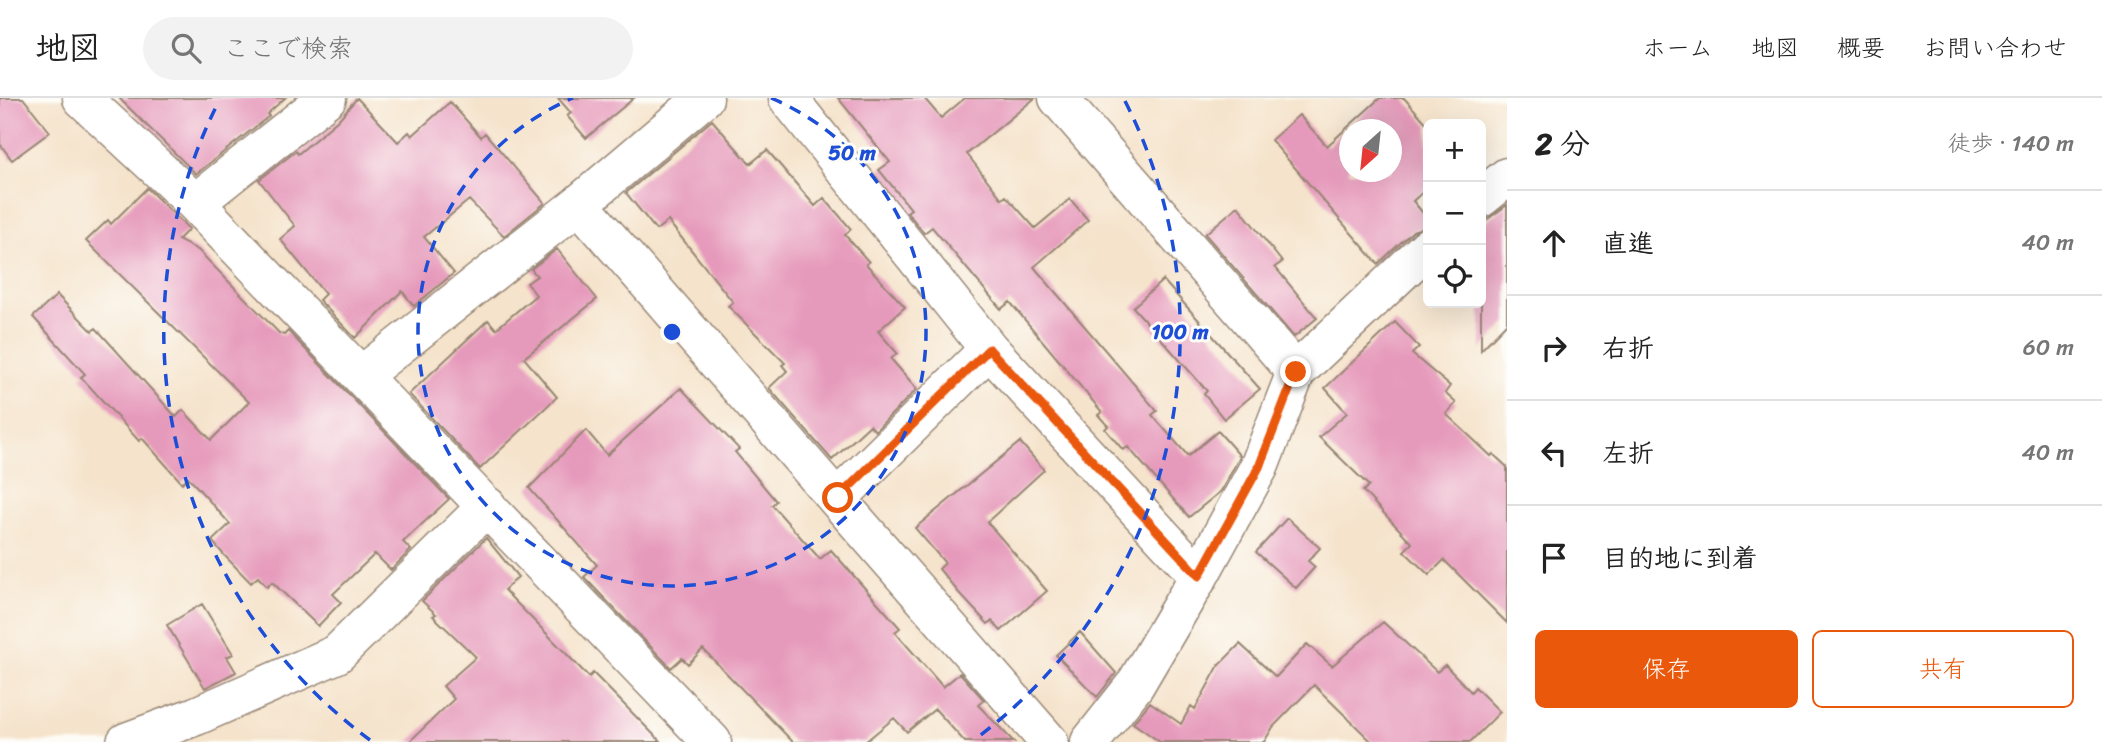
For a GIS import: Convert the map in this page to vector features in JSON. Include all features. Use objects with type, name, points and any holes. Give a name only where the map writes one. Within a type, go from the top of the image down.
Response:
[{"type":"street","points":[[82,98],[195,204],[712,742]]},
{"type":"street","points":[[195,204],[327,98]]},
{"type":"street","points":[[362,375],[579,204],[704,98]]},
{"type":"street","points":[[788,98],[989,349],[1199,576]]},
{"type":"street","points":[[1058,98],[1296,372]]},
{"type":"street","points":[[1486,194],[1507,177]]},
{"type":"street","points":[[579,204],[1049,742]]},
{"type":"street","points":[[1090,742],[1135,685],[1199,576],[1259,467],[1296,372],[1423,252]]},
{"type":"street","points":[[838,498],[989,349]]},
{"type":"street","points":[[126,742],[196,716],[337,654],[487,506]]},
{"type":"building","points":[[0,98],[23,98],[50,132],[12,160],[0,144]]},
{"type":"building","points":[[119,98],[285,98],[267,114],[269,116],[196,174]]},
{"type":"building","points":[[357,98],[398,142],[409,132],[412,136],[450,102],[481,137],[485,133],[545,203],[504,236],[469,200],[424,237],[454,273],[414,306],[402,291],[355,338],[319,300],[325,294],[280,239],[295,226],[259,180],[296,151],[298,154],[338,120]]},
{"type":"building","points":[[558,98],[634,98],[586,138],[567,116],[571,113]]},
{"type":"building","points":[[838,98],[924,98],[941,118],[965,98],[1035,98],[967,154],[1002,199],[1006,196],[1035,228],[1070,199],[1088,220],[1034,267],[1157,411],[1152,415],[1188,456],[1218,431],[1240,456],[1221,491],[1189,517],[1128,447],[1123,450],[1105,429],[1108,426],[1098,415],[1102,412],[1010,302],[1001,309],[932,227],[924,233],[907,212],[911,209],[879,170],[890,162]]},
{"type":"building","points":[[1380,98],[1404,98],[1423,119],[1423,192],[1413,201],[1423,213],[1423,228],[1413,231],[1378,264],[1271,140],[1299,115],[1327,146],[1339,135],[1339,182],[1402,182],[1402,119],[1357,119]]},
{"type":"building","points":[[712,120],[750,164],[767,150],[815,206],[824,198],[851,229],[845,235],[869,262],[866,264],[905,307],[878,331],[897,353],[891,359],[917,389],[875,431],[870,425],[832,460],[769,388],[787,371],[782,365],[785,363],[728,306],[733,302],[668,221],[656,230],[626,193]]},
{"type":"building","points":[[147,188],[189,229],[178,240],[198,250],[279,333],[284,335],[288,331],[449,499],[403,542],[411,550],[391,570],[375,554],[333,594],[341,602],[318,626],[272,582],[267,587],[258,577],[251,583],[224,555],[212,541],[230,524],[188,477],[182,483],[142,438],[139,441],[81,377],[85,374],[33,317],[57,295],[92,331],[96,328],[176,417],[183,410],[211,440],[249,402],[86,241],[108,220],[111,224]]},
{"type":"building","points":[[1507,205],[1507,323],[1481,350],[1481,308],[1486,308],[1486,220]]},
{"type":"building","points":[[1238,206],[1282,262],[1275,267],[1317,318],[1294,337],[1205,234]]},
{"type":"building","points":[[557,249],[597,299],[524,358],[557,397],[480,469],[409,394],[488,320],[496,329],[536,295],[527,283],[537,276],[531,269]]},
{"type":"building","points":[[1163,280],[1260,389],[1224,419],[1204,394],[1207,391],[1133,307]]},
{"type":"building","points":[[1395,322],[1419,347],[1412,354],[1450,386],[1445,393],[1456,403],[1446,414],[1491,456],[1493,454],[1507,467],[1507,623],[1444,560],[1429,575],[1404,551],[1412,543],[1363,491],[1369,486],[1319,437],[1347,413],[1325,388]]},
{"type":"building","points":[[681,388],[739,449],[735,452],[776,501],[772,505],[820,559],[831,550],[900,628],[895,632],[943,687],[960,673],[984,700],[978,705],[1014,742],[965,742],[935,709],[907,732],[894,718],[865,742],[793,742],[703,649],[688,664],[682,658],[671,668],[584,577],[597,565],[529,488],[586,430],[607,455]]},
{"type":"building","points":[[1020,442],[1044,470],[987,522],[1047,591],[1001,631],[992,621],[988,624],[959,593],[939,569],[945,563],[915,528]]},
{"type":"building","points":[[1287,518],[1320,548],[1308,561],[1315,567],[1296,588],[1256,552]]},
{"type":"building","points":[[486,538],[518,577],[504,590],[589,677],[593,673],[661,742],[409,742],[454,699],[443,686],[476,657],[433,616],[436,614],[422,601]]},
{"type":"building","points":[[202,604],[233,654],[227,657],[236,672],[205,688],[167,625]]},
{"type":"building","points":[[1383,622],[1437,672],[1445,665],[1471,692],[1475,687],[1500,712],[1470,742],[1372,742],[1314,685],[1273,727],[1264,742],[1160,742],[1133,723],[1150,702],[1181,724],[1191,706],[1195,709],[1219,665],[1240,644],[1276,677],[1307,644],[1332,666]]},
{"type":"building","points":[[1080,632],[1116,673],[1097,697],[1056,655]]},
{"type":"route","points":[[838,498],[989,349],[1199,576],[1259,467],[1296,372]]}]
